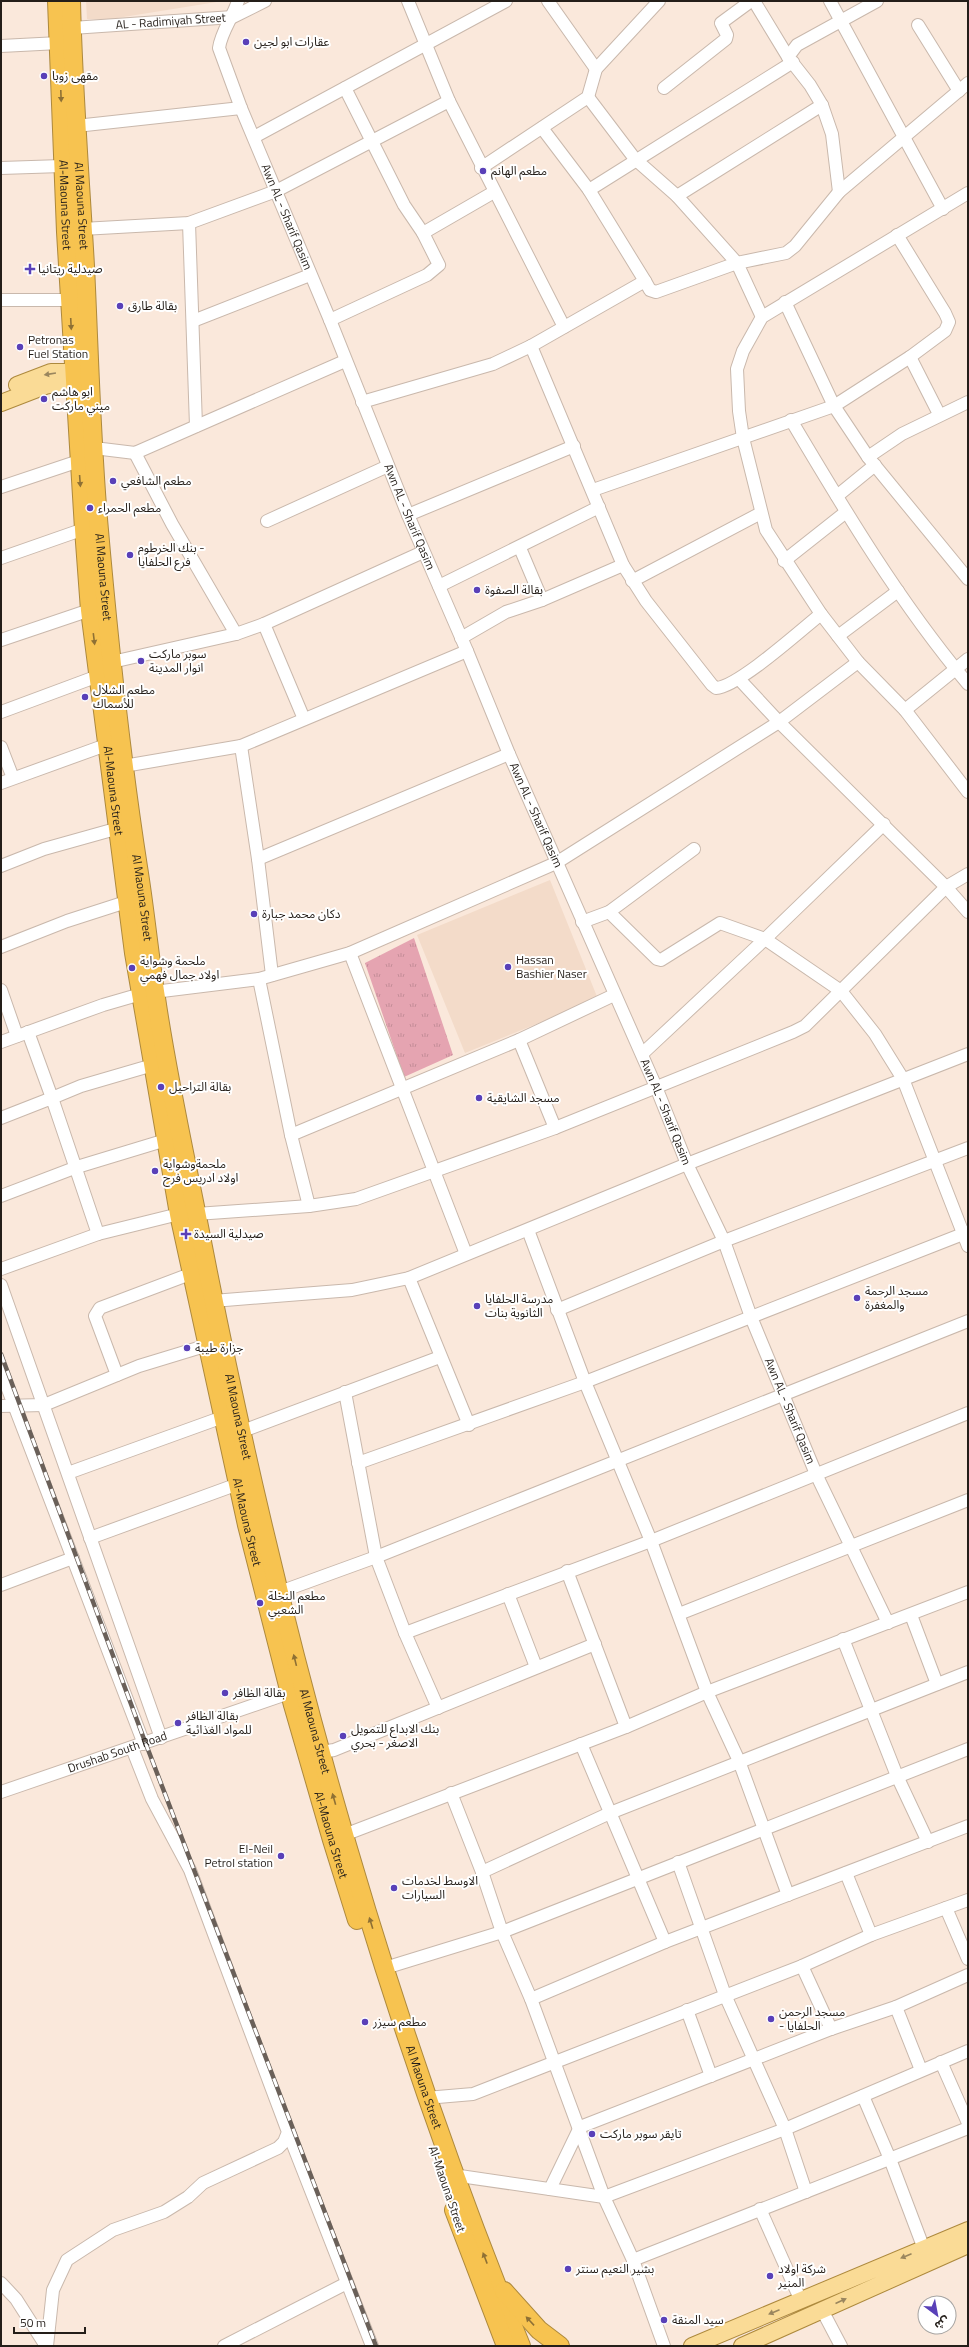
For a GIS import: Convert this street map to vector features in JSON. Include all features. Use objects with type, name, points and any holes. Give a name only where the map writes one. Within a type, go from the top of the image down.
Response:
[{"type":"highway","name":"Al-Maouna Street","points":[[57,1],[62,166],[69,300],[81,380],[78,461],[90,610],[106,745],[119,828],[126,902],[148,993],[153,1065],[166,1140],[188,1214],[192,1273],[264,1596],[296,1690],[337,1859],[412,2088],[454,2210],[506,2346]]},
{"type":"highway","name":"Al Maouna Street","points":[[71,1],[82,229],[81,380],[94,448],[112,662],[148,993],[188,1214],[213,1301],[240,1432],[277,1593],[296,1690],[320,1752],[344,1835],[426,2098],[453,2175],[521,2346]]},
{"type":"highway","points":[[493,2278],[539,2330],[560,2346]]},
{"type":"main road","points":[[1,392],[51,372],[81,380]]},
{"type":"main road","points":[[1,403],[45,386],[81,380]]},
{"type":"main road","points":[[692,2346],[968,2230]]},
{"type":"main road","points":[[742,2346],[968,2245]]},
{"type":"street","name":"Awn AL - Sharif Qasim","points":[[238,1],[232,17],[220,39],[219,48],[241,108],[330,320],[345,361],[423,552],[467,651],[509,754],[614,995],[656,1086],[687,1164],[724,1241],[751,1317],[816,1474],[888,1623]]},
{"type":"street","name":"AL - Radimiyah Street","points":[[72,28],[232,17],[266,1]]},
{"type":"street","points":[[408,1],[449,101],[481,168],[564,327]]},
{"type":"street","points":[[254,137],[506,1]]},
{"type":"street","points":[[548,1],[596,69]]},
{"type":"street","points":[[481,168],[588,97],[596,69],[658,1]]},
{"type":"street","points":[[664,88],[726,39],[721,23],[751,1]]},
{"type":"street","points":[[754,1],[790,60],[822,105],[832,134],[839,192]]},
{"type":"street","points":[[830,1],[843,22],[943,209]]},
{"type":"street","points":[[589,190],[790,60],[797,45],[843,22],[877,1]]},
{"type":"street","points":[[542,128],[589,190],[650,290],[656,292],[737,263],[786,253],[795,246],[839,192],[963,87],[918,25]]},
{"type":"street","points":[[1,46],[59,43]]},
{"type":"street","points":[[330,320],[427,275],[439,265],[423,233],[404,205],[345,88]]},
{"type":"street","points":[[588,97],[635,160],[677,196],[737,263],[762,317]]},
{"type":"street","points":[[82,229],[189,223],[276,191],[449,101]]},
{"type":"street","points":[[677,196],[822,105]]},
{"type":"street","points":[[76,126],[241,108]]},
{"type":"street","points":[[1,168],[62,166]]},
{"type":"street","points":[[423,233],[494,192]]},
{"type":"street","points":[[968,193],[762,317],[742,351],[737,369],[739,411],[743,438],[766,530],[784,561],[821,614],[858,662],[905,710],[968,792]]},
{"type":"street","points":[[189,223],[196,426]]},
{"type":"street","points":[[593,490],[834,406],[910,357],[945,331],[949,322],[897,236]]},
{"type":"street","points":[[193,322],[310,274]]},
{"type":"street","points":[[362,402],[479,369],[531,346],[645,281]]},
{"type":"street","points":[[1,300],[69,300]]},
{"type":"street","points":[[785,302],[834,406],[872,461],[967,575]]},
{"type":"street","points":[[531,346],[593,490],[598,507],[623,565],[661,621],[712,685],[716,688],[722,688],[739,679],[821,614]]},
{"type":"street","points":[[910,357],[940,414]]},
{"type":"street","points":[[94,448],[136,452],[345,361]]},
{"type":"street","points":[[836,496],[902,434],[940,414],[968,402]]},
{"type":"street","points":[[791,420],[846,512],[898,591],[968,684]]},
{"type":"street","points":[[408,515],[574,446]]},
{"type":"street","points":[[136,452],[172,524],[236,634]]},
{"type":"street","points":[[1,487],[78,461]]},
{"type":"street","points":[[267,521],[388,466]]},
{"type":"street","points":[[439,586],[520,548],[598,507]]},
{"type":"street","points":[[784,561],[846,512]]},
{"type":"street","points":[[632,580],[761,513]]},
{"type":"street","points":[[1,558],[84,529]]},
{"type":"street","points":[[520,548],[542,600]]},
{"type":"street","points":[[112,662],[236,634],[264,624],[423,552]]},
{"type":"street","points":[[461,638],[506,612],[542,600],[623,565]]},
{"type":"street","points":[[838,636],[898,591]]},
{"type":"street","points":[[1,640],[90,610]]},
{"type":"street","points":[[264,624],[304,719]]},
{"type":"street","points":[[124,766],[241,746],[467,651]]},
{"type":"street","points":[[905,710],[968,659]]},
{"type":"street","points":[[1,1042],[148,993],[259,979],[350,953],[556,863],[779,722],[858,662]]},
{"type":"street","points":[[1,712],[98,676]]},
{"type":"street","points":[[739,679],[779,722],[884,824],[946,887],[968,912]]},
{"type":"street","points":[[1,783],[106,745]]},
{"type":"street","points":[[241,746],[258,859],[272,975]]},
{"type":"street","points":[[1,747],[13,778]]},
{"type":"street","points":[[258,859],[509,754]]},
{"type":"street","points":[[642,1054],[765,939],[884,824]]},
{"type":"street","points":[[1,866],[44,849],[119,828]]},
{"type":"street","points":[[582,922],[608,912],[694,849]]},
{"type":"street","points":[[1,1269],[98,1234],[188,1214],[347,1202],[435,1172],[555,1128],[793,1032],[805,1026],[946,887],[968,874]]},
{"type":"street","points":[[2,945],[67,921],[126,902]]},
{"type":"street","points":[[608,912],[656,959],[661,960],[720,923],[765,939],[841,991],[874,1034],[903,1079],[935,1161],[966,1232],[968,1246]]},
{"type":"street","points":[[350,953],[466,1254]]},
{"type":"street","points":[[259,979],[291,1135],[309,1206]]},
{"type":"street","points":[[1,990],[52,1098],[77,1167],[98,1234]]},
{"type":"street","points":[[291,1135],[519,1040],[614,995]]},
{"type":"street","points":[[519,1040],[555,1128]]},
{"type":"street","points":[[213,1301],[352,1290],[409,1278],[687,1164],[968,1054]]},
{"type":"street","points":[[1,1118],[81,1086],[153,1065]]},
{"type":"street","points":[[1,1196],[77,1167],[166,1140]]},
{"type":"street","points":[[557,1310],[724,1241],[968,1148]]},
{"type":"street","points":[[528,1230],[585,1382],[651,1541],[707,1692],[739,1762],[765,1828],[788,1895]]},
{"type":"street","points":[[358,1463],[469,1425],[585,1382],[966,1232]]},
{"type":"street","points":[[117,1375],[94,1316],[100,1308],[192,1273]]},
{"type":"street","points":[[409,1278],[469,1425]]},
{"type":"street","points":[[1,1285],[161,1738]]},
{"type":"street","points":[[277,1593],[376,1557],[784,1396],[968,1321]]},
{"type":"street","points":[[1,1406],[44,1405],[139,1366],[208,1346]]},
{"type":"street","points":[[240,1432],[440,1357]]},
{"type":"street","points":[[1,1371],[144,1744]]},
{"type":"street","points":[[345,1392],[376,1557],[405,1633],[438,1708]]},
{"type":"street","points":[[405,1633],[651,1541],[968,1413]]},
{"type":"street","points":[[68,1473],[223,1417]]},
{"type":"street","points":[[90,1538],[238,1484]]},
{"type":"street","points":[[679,1614],[850,1545],[968,1500]]},
{"type":"street","points":[[1,1586],[73,1558]]},
{"type":"street","points":[[567,1572],[626,1727]]},
{"type":"street","points":[[344,1835],[450,1793],[626,1727],[707,1692],[968,1592]]},
{"type":"street","points":[[508,1594],[536,1667]]},
{"type":"street","points":[[911,1615],[937,1684]]},
{"type":"street","points":[[843,1639],[897,1776],[928,1842]]},
{"type":"street","points":[[320,1752],[334,1750],[595,1644]]},
{"type":"street","points":[[482,1872],[610,1813],[968,1672]]},
{"type":"street","name":"Drushab South Road","points":[[1,1792],[144,1744],[296,1690]]},
{"type":"street","points":[[581,1744],[665,1942]]},
{"type":"street","points":[[132,1748],[152,1799],[190,1870],[288,2132],[372,2346]]},
{"type":"street","points":[[385,1968],[502,1932],[968,1749]]},
{"type":"street","points":[[450,1793],[482,1872],[502,1932],[532,1999],[554,2062],[580,2127],[604,2197],[633,2260],[664,2346]]},
{"type":"street","points":[[532,1999],[665,1942],[968,1826]]},
{"type":"street","points":[[678,1862],[725,1995],[785,2129],[806,2192]]},
{"type":"street","points":[[846,1873],[871,1935]]},
{"type":"street","points":[[426,2098],[473,2094],[802,1966],[871,1935],[968,1900]]},
{"type":"street","points":[[946,1908],[968,1959]]},
{"type":"street","points":[[802,1966],[831,2029]]},
{"type":"street","points":[[550,2189],[580,2127],[754,2058],[831,2029],[896,2007],[968,1975]]},
{"type":"street","points":[[896,2007],[921,2070]]},
{"type":"street","points":[[687,2010],[711,2076]]},
{"type":"street","points":[[453,2175],[604,2197],[785,2129],[968,2051]]},
{"type":"street","points":[[941,2062],[968,2123]]},
{"type":"street","points":[[863,2096],[890,2159],[924,2248]]},
{"type":"street","points":[[633,2260],[968,2128]]},
{"type":"street","points":[[47,2346],[53,2290],[67,2260],[113,2230],[164,2212],[188,2197],[203,2182],[278,2148],[284,2142],[288,2132]]},
{"type":"street","points":[[760,2209],[801,2301]]},
{"type":"street","points":[[1,2283],[16,2299],[47,2346]]},
{"type":"street","points":[[224,2346],[348,2283]]},
{"type":"street","points":[[822,2310],[841,2346]]},
{"type":"shaded area","points":[[86,1],[223,1],[111,19],[87,19]]},
{"type":"shaded area","name":"Hassan Bashier Naser","points":[[550,880],[598,999],[465,1053],[417,935]]},
{"type":"green space","points":[[414,938],[453,1055],[404,1077],[365,963]]},
{"type":"railway","points":[[1,1354],[144,1739],[376,2346]]},
{"type":"place","name":"عقارات ابو لجين","points":[[246,42]]},
{"type":"place","name":"مقهى زوبا","points":[[44,76]]},
{"type":"place","name":"مطعم الهانم","points":[[483,171]]},
{"type":"place","name":"صيدلية ريتانيا","points":[[30,269]]},
{"type":"place","name":"بقالة طارق","points":[[120,306]]},
{"type":"place","name":"Petronas Fuel Station","points":[[20,347]]},
{"type":"place","name":"ابو هاشم ميني ماركت","points":[[44,399]]},
{"type":"place","name":"مطعم الشافعي","points":[[113,481]]},
{"type":"place","name":"مطعم الحمراء","points":[[90,508]]},
{"type":"place","name":"بنك الخرطوم - فرع الحلفايا","points":[[130,555]]},
{"type":"place","name":"بقالة الصفوة","points":[[477,590]]},
{"type":"place","name":"سوبر ماركت انوار المدينة","points":[[141,661]]},
{"type":"place","name":"مطعم الشلال للأسماك","points":[[85,697]]},
{"type":"place","name":"دكان محمد جبارة","points":[[254,914]]},
{"type":"place","name":"Hassan Bashier Naser","points":[[508,967]]},
{"type":"place","name":"ملحمة وشواية اولاد جمال فهمي","points":[[132,968]]},
{"type":"place","name":"بقالة التراحيل","points":[[161,1087]]},
{"type":"place","name":"مسجد الشايقية","points":[[479,1098]]},
{"type":"place","name":"ملحمةوشواية اولاد ادريس فرح","points":[[155,1171]]},
{"type":"place","name":"صيدلية السيدة","points":[[186,1234]]},
{"type":"place","name":"مسجد الرحمة والمغفرة","points":[[857,1298]]},
{"type":"place","name":"مدرسة الحلفايا الثانوية بنات","points":[[477,1306]]},
{"type":"place","name":"جزارة طيبة","points":[[187,1348]]},
{"type":"place","name":"مطعم النخلة الشعبي","points":[[260,1603]]},
{"type":"place","name":"بقالة الظافر","points":[[225,1693]]},
{"type":"place","name":"بقالة الظافر للمواد الغذائية","points":[[178,1723]]},
{"type":"place","name":"بنك الابداع للتمويل الاصغر - بحري","points":[[343,1736]]},
{"type":"place","name":"El-Neil Petrol station","points":[[281,1856]]},
{"type":"place","name":"الاوسط لخدمات السيارات","points":[[394,1888]]},
{"type":"place","name":"مسجد الرحمن - الحلفايا","points":[[771,2019]]},
{"type":"place","name":"مطعم سيزر","points":[[365,2022]]},
{"type":"place","name":"تايقر سوبر ماركت","points":[[592,2134]]},
{"type":"place","name":"بشير النعيم سنتر","points":[[568,2269]]},
{"type":"place","name":"شركة اولاد المنير","points":[[770,2276]]},
{"type":"place","name":"سيد المنقة","points":[[664,2320]]}]
